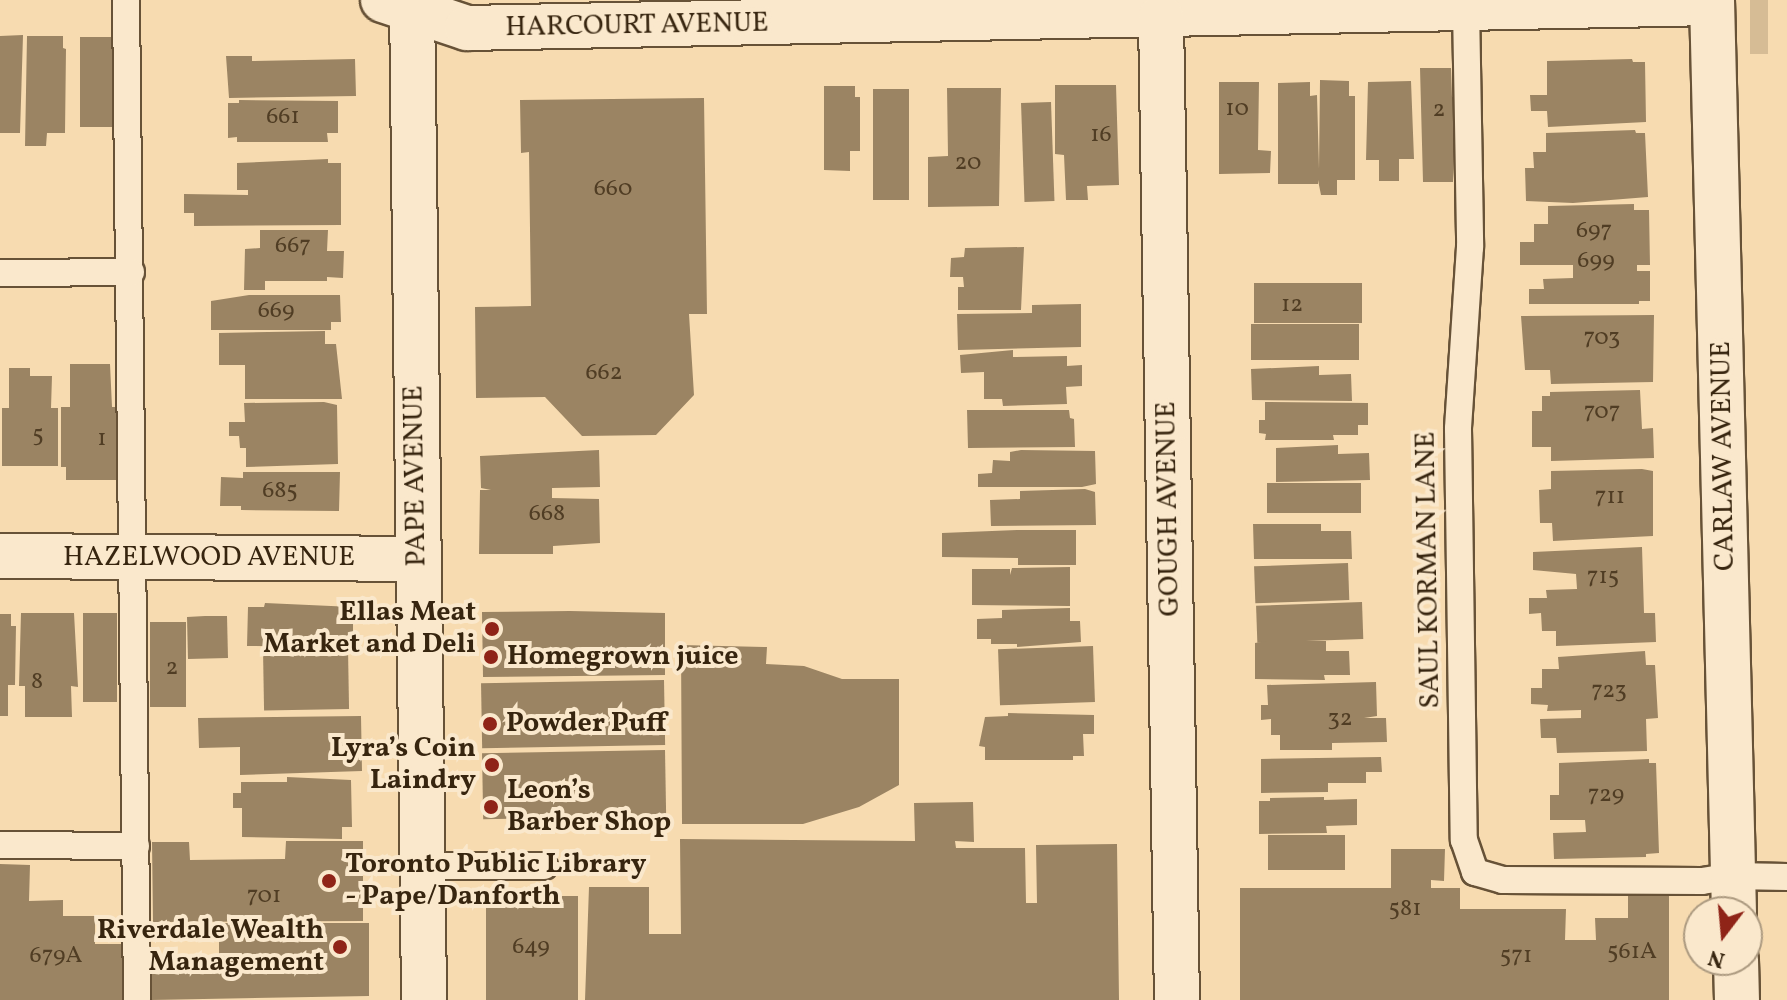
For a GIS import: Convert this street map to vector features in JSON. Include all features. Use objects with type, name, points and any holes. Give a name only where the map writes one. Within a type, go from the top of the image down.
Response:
[{"type":"street","name":"HARCOURT AVENUE","points":[[403,2],[467,28],[1161,17],[1712,2]]},
{"type":"street","name":"PAPE AVENUE","points":[[403,2],[424,1000]]},
{"type":"street","name":"CARLAW AVENUE","points":[[1712,2],[1733,894]]},
{"type":"street","name":"GOUGH AVENUE","points":[[1161,17],[1177,1000]]},
{"type":"street","name":"HAZELWOOD AVENUE","points":[[0,556],[417,559]]},
{"type":"street","points":[[1736,976],[1737,1000]]},
{"type":"lane","points":[[126,0],[137,1000]]},
{"type":"lane","name":"SAUL KORMAN LANE","points":[[1466,7],[1470,247],[1458,429],[1464,840],[1475,872],[1503,880],[1702,881],[1733,894]]},
{"type":"lane","points":[[0,273],[131,272]]},
{"type":"lane","points":[[0,845],[136,846]]},
{"type":"lane","points":[[422,866],[544,866]]},
{"type":"lane","points":[[1733,894],[1787,877]]},
{"type":"shaded area","points":[[1750,0],[1768,0],[1768,54],[1750,54]]},
{"type":"building","points":[[23,35],[20,133],[0,133],[0,36]]},
{"type":"building","points":[[27,36],[63,36],[63,48],[66,49],[65,133],[47,133],[46,146],[25,146]]},
{"type":"building","points":[[80,37],[115,37],[115,127],[80,127]]},
{"type":"building","points":[[226,56],[252,56],[252,61],[355,59],[356,96],[229,98]]},
{"type":"building","points":[[1632,59],[1633,62],[1645,62],[1646,122],[1548,127],[1547,111],[1531,111],[1530,95],[1547,95],[1547,61]]},
{"type":"building","points":[[1420,68],[1451,68],[1452,97],[1455,97],[1453,182],[1423,182]]},
{"type":"building","points":[[1320,80],[1349,81],[1349,96],[1355,96],[1355,180],[1337,180],[1337,195],[1321,195],[1318,180],[1318,184],[1278,184],[1278,83],[1310,82],[1310,96],[1317,95],[1319,169]]},
{"type":"building","points":[[1411,81],[1414,159],[1399,159],[1399,181],[1379,181],[1379,160],[1366,160],[1368,82]]},
{"type":"building","points":[[1219,82],[1259,82],[1258,150],[1271,151],[1270,173],[1219,174]]},
{"type":"building","points":[[1055,85],[1116,85],[1119,185],[1087,186],[1088,200],[1066,200],[1064,155],[1055,154]]},
{"type":"building","points":[[824,86],[855,86],[855,97],[860,97],[860,151],[850,151],[850,171],[824,170]]},
{"type":"building","points":[[947,88],[1001,88],[999,206],[928,207],[928,157],[948,156]]},
{"type":"building","points":[[873,89],[909,89],[909,200],[873,200]]},
{"type":"building","points":[[704,98],[707,314],[689,314],[694,395],[656,435],[582,436],[545,397],[476,398],[475,307],[531,306],[529,152],[521,153],[520,100]]},
{"type":"building","points":[[239,100],[338,101],[338,133],[327,133],[328,142],[237,142],[237,137],[228,138],[228,103],[239,103]]},
{"type":"building","points":[[1051,102],[1054,201],[1024,202],[1021,103]]},
{"type":"building","points":[[1635,130],[1636,133],[1645,133],[1648,197],[1573,203],[1526,201],[1525,168],[1534,168],[1533,152],[1546,152],[1546,133]]},
{"type":"building","points":[[328,159],[328,163],[341,163],[341,225],[194,226],[194,213],[184,213],[184,194],[248,195],[248,190],[237,190],[237,163]]},
{"type":"building","points":[[1634,204],[1634,210],[1649,210],[1650,265],[1637,265],[1637,271],[1650,271],[1650,301],[1639,301],[1639,304],[1529,304],[1529,289],[1544,289],[1543,279],[1573,278],[1573,265],[1520,265],[1520,242],[1534,242],[1534,224],[1548,224],[1548,206]]},
{"type":"building","points":[[260,230],[328,230],[327,251],[344,251],[343,278],[265,281],[265,290],[244,290],[245,249],[260,248]]},
{"type":"building","points":[[1024,247],[1021,310],[958,310],[958,287],[964,287],[963,277],[950,277],[951,258],[964,257],[965,248]]},
{"type":"building","points":[[1254,283],[1362,283],[1362,323],[1254,323]]},
{"type":"building","points":[[249,295],[340,295],[341,322],[331,322],[331,330],[211,330],[211,301]]},
{"type":"building","points":[[1081,304],[1081,347],[958,350],[957,314],[1032,313],[1032,305]]},
{"type":"building","points":[[1654,315],[1653,382],[1551,384],[1550,370],[1525,370],[1521,316]]},
{"type":"building","points":[[1251,324],[1359,324],[1359,360],[1251,360]]},
{"type":"building","points":[[325,331],[325,344],[336,344],[342,399],[245,399],[245,365],[219,365],[219,333]]},
{"type":"building","points":[[1013,350],[1013,357],[1067,356],[1067,366],[1082,365],[1082,386],[1066,387],[1067,404],[1003,406],[1002,399],[984,399],[984,372],[961,373],[960,355]]},
{"type":"building","points":[[70,364],[110,364],[112,407],[119,407],[116,480],[66,480],[66,467],[61,467],[61,407],[70,407]]},
{"type":"building","points":[[1319,366],[1319,375],[1351,374],[1352,401],[1252,400],[1251,369]]},
{"type":"building","points":[[9,368],[30,368],[30,376],[52,376],[51,408],[58,408],[58,466],[2,466],[2,408],[9,408]]},
{"type":"building","points":[[1640,390],[1642,429],[1653,428],[1654,458],[1551,461],[1551,447],[1532,447],[1532,411],[1542,411],[1542,396],[1550,396],[1550,392]]},
{"type":"building","points":[[324,402],[337,405],[338,464],[246,467],[246,448],[240,448],[239,436],[229,436],[229,422],[245,422],[244,403]]},
{"type":"building","points":[[1265,402],[1368,403],[1368,425],[1358,425],[1358,435],[1333,435],[1334,440],[1265,440],[1266,434],[1259,433],[1259,420],[1265,420]]},
{"type":"building","points":[[967,410],[1069,410],[1070,418],[1074,419],[1075,447],[968,448]]},
{"type":"building","points":[[1338,445],[1338,454],[1369,453],[1370,480],[1276,482],[1276,448]]},
{"type":"building","points":[[599,450],[600,487],[552,488],[552,498],[599,499],[600,543],[553,546],[553,554],[479,554],[480,490],[491,490],[481,488],[480,456]]},
{"type":"building","points":[[1095,451],[1096,484],[1082,487],[978,487],[978,474],[992,473],[993,460],[1010,461],[1010,452]]},
{"type":"building","points":[[1551,471],[1653,471],[1653,536],[1553,541],[1552,523],[1540,523],[1539,490],[1551,489]]},
{"type":"building","points":[[243,472],[340,472],[339,511],[241,510],[241,506],[220,506],[221,477],[243,478]]},
{"type":"building","points":[[1267,483],[1361,483],[1361,513],[1267,513]]},
{"type":"building","points":[[1085,489],[1095,492],[1096,525],[991,526],[990,500],[1020,499],[1020,491]]},
{"type":"building","points":[[1253,524],[1321,524],[1321,531],[1351,531],[1352,559],[1254,559]]},
{"type":"building","points":[[1076,530],[1076,565],[1018,565],[1018,558],[942,557],[942,533]]},
{"type":"building","points":[[1642,547],[1644,613],[1655,613],[1656,642],[1556,646],[1556,631],[1542,631],[1541,613],[1529,614],[1529,598],[1547,598],[1546,590],[1577,589],[1576,574],[1533,570],[1533,552]]},
{"type":"building","points":[[1348,563],[1349,600],[1255,603],[1254,566]]},
{"type":"building","points":[[1070,567],[1070,606],[972,605],[972,569],[1010,569],[1010,575],[1012,568]]},
{"type":"building","points":[[1362,602],[1363,639],[1257,643],[1256,606]]},
{"type":"building","points":[[265,603],[353,607],[353,647],[247,646],[248,607],[264,607]]},
{"type":"building","points":[[1070,608],[1070,621],[1080,621],[1081,642],[1017,647],[1017,644],[991,644],[991,639],[977,639],[977,619],[1002,618],[1002,610]]},
{"type":"building","points":[[482,612],[665,613],[665,675],[483,677]]},
{"type":"building","points":[[21,613],[74,613],[78,687],[71,686],[72,717],[25,717],[25,686],[19,686]]},
{"type":"building","points":[[83,613],[117,613],[117,702],[83,702]]},
{"type":"building","points":[[0,614],[11,614],[11,626],[16,626],[15,685],[8,685],[8,716],[0,716]]},
{"type":"building","points":[[227,616],[228,658],[188,659],[187,617]]},
{"type":"building","points":[[150,622],[186,622],[186,707],[150,707]]},
{"type":"building","points":[[1326,641],[1326,651],[1349,651],[1350,675],[1324,675],[1325,680],[1255,679],[1255,643]]},
{"type":"building","points":[[681,645],[767,647],[766,664],[804,666],[842,679],[899,679],[899,785],[859,807],[803,824],[682,824]]},
{"type":"building","points":[[1093,646],[1095,702],[1000,705],[998,649]]},
{"type":"building","points":[[348,649],[349,709],[264,710],[263,650]]},
{"type":"building","points":[[1645,651],[1646,665],[1655,665],[1658,718],[1646,719],[1647,751],[1557,753],[1556,738],[1541,738],[1540,719],[1581,718],[1581,710],[1547,711],[1548,705],[1531,704],[1531,688],[1542,688],[1542,669],[1559,669],[1558,657]]},
{"type":"building","points":[[664,680],[665,745],[482,748],[481,683]]},
{"type":"building","points":[[1376,682],[1377,716],[1364,718],[1386,718],[1387,742],[1332,743],[1332,750],[1280,750],[1280,735],[1271,735],[1271,719],[1261,720],[1261,705],[1268,705],[1267,685]]},
{"type":"building","points":[[1008,713],[1094,715],[1094,734],[1083,734],[1084,756],[1073,756],[1073,760],[985,760],[985,747],[979,746],[985,717],[1008,716]]},
{"type":"building","points":[[361,716],[362,771],[240,775],[240,747],[199,748],[198,718]]},
{"type":"building","points":[[665,750],[666,816],[483,819],[482,753]]},
{"type":"building","points":[[1381,757],[1382,772],[1366,772],[1366,783],[1328,783],[1328,792],[1261,793],[1261,759]]},
{"type":"building","points":[[1649,759],[1649,763],[1656,763],[1659,853],[1646,854],[1646,857],[1554,859],[1553,833],[1586,832],[1585,820],[1550,820],[1550,795],[1559,795],[1559,763]]},
{"type":"building","points":[[287,777],[351,780],[352,827],[342,827],[342,839],[242,837],[242,808],[233,808],[233,793],[241,793],[241,782],[287,782]]},
{"type":"building","points":[[1324,797],[1324,800],[1357,799],[1357,825],[1326,826],[1327,833],[1259,834],[1259,801]]},
{"type":"building","points":[[973,802],[974,842],[955,841],[956,848],[1025,848],[1026,903],[1037,903],[1036,845],[1117,844],[1119,1000],[585,1000],[589,887],[649,887],[649,934],[681,934],[680,839],[915,841],[914,803]]},
{"type":"building","points":[[1268,835],[1345,835],[1345,870],[1268,870]]},
{"type":"building","points":[[286,841],[363,841],[363,921],[153,922],[152,842],[189,842],[190,860],[285,859]]},
{"type":"building","points":[[1391,849],[1445,849],[1444,881],[1431,880],[1431,888],[1460,888],[1460,909],[1566,909],[1565,940],[1596,940],[1595,918],[1628,918],[1628,894],[1669,894],[1669,1000],[1240,1000],[1240,888],[1391,888]]},
{"type":"building","points":[[0,864],[30,865],[29,901],[63,900],[63,916],[95,916],[95,944],[129,944],[129,1000],[0,1000]]},
{"type":"building","points":[[486,896],[578,896],[578,1000],[486,1000]]},
{"type":"building","points":[[219,923],[369,923],[369,996],[151,1000],[150,967],[219,967]]},
{"type":"place","name":"Ellas Meat Market and Deli","points":[[492,629]]},
{"type":"place","name":"Homegrown juice","points":[[491,657]]},
{"type":"place","name":"Powder Puff","points":[[490,724]]},
{"type":"place","name":"Lyra’s Coin Laindry","points":[[492,765]]},
{"type":"place","name":"Leon’s Barber Shop","points":[[491,807]]},
{"type":"place","name":"Toronto Public Library - Pape/Danforth","points":[[329,881]]},
{"type":"place","name":"Riverdale Wealth Management","points":[[340,947]]}]
